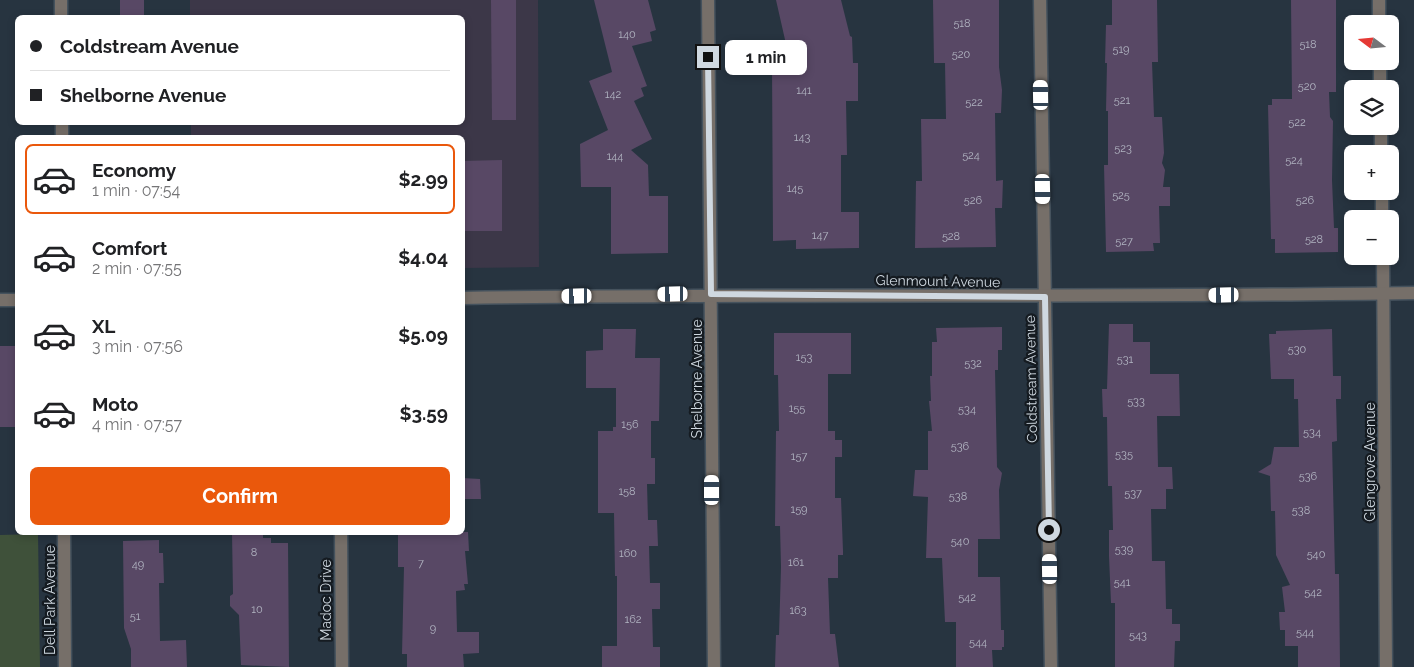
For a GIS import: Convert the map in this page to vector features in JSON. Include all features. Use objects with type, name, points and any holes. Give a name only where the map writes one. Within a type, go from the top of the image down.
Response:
[{"type":"street","points":[[61,0],[61,15]]},
{"type":"street","name":"Shelborne Avenue","points":[[708,0],[714,667]]},
{"type":"street","name":"Coldstream Avenue","points":[[1040,0],[1051,667]]},
{"type":"street","points":[[1378,0],[1379,15]]},
{"type":"street","name":"Glengrove Avenue","points":[[1383,265],[1386,667]]},
{"type":"street","name":"Glenmount Avenue","points":[[465,298],[711,294],[1045,297],[1414,293]]},
{"type":"street","points":[[0,300],[15,300]]},
{"type":"street","name":"Dell Park Avenue","points":[[64,535],[65,667]]},
{"type":"street","name":"Madoc Drive","points":[[341,535],[342,667]]},
{"type":"shaded area","points":[[190,0],[538,0],[539,267],[465,268],[465,135],[191,135],[191,125],[465,125],[465,15],[190,15]]},
{"type":"green space","points":[[0,535],[38,535],[40,667],[0,667]]},
{"type":"building","points":[[120,0],[144,0],[144,15],[120,15]]},
{"type":"building","points":[[491,0],[516,0],[516,120],[492,120]]},
{"type":"building","points":[[594,0],[648,0],[656,30],[650,32],[652,41],[632,46],[647,86],[641,88],[644,96],[634,101],[652,139],[631,150],[648,165],[649,196],[668,196],[668,253],[611,254],[611,187],[581,187],[580,144],[608,130],[589,81],[612,72]]},
{"type":"building","points":[[776,0],[841,0],[850,36],[852,37],[853,63],[858,63],[858,101],[846,101],[847,155],[841,155],[841,212],[859,212],[859,248],[796,249],[796,240],[773,241],[772,64],[786,63],[786,44]]},
{"type":"building","points":[[933,0],[999,0],[999,67],[1002,90],[1001,113],[995,113],[996,181],[1003,180],[1002,208],[995,208],[996,247],[915,248],[916,181],[922,181],[921,119],[946,119],[945,63],[934,63]]},
{"type":"building","points":[[1112,0],[1157,0],[1158,62],[1152,62],[1154,117],[1162,117],[1164,153],[1162,163],[1165,170],[1163,187],[1170,187],[1170,206],[1159,206],[1160,243],[1153,243],[1154,251],[1106,252],[1104,165],[1108,165],[1108,111],[1106,111],[1107,63],[1105,63],[1106,25],[1112,25]]},
{"type":"building","points":[[1291,0],[1336,0],[1336,92],[1329,92],[1330,117],[1333,121],[1332,180],[1334,228],[1338,228],[1338,252],[1275,253],[1275,239],[1271,239],[1268,105],[1272,105],[1272,99],[1292,99]]},
{"type":"building","points":[[502,160],[502,231],[465,231],[465,161]]},
{"type":"building","points":[[1109,324],[1133,324],[1133,342],[1150,342],[1150,374],[1179,374],[1180,416],[1157,416],[1158,467],[1172,467],[1173,489],[1166,489],[1166,509],[1151,509],[1152,561],[1165,561],[1166,609],[1172,609],[1172,624],[1180,624],[1180,641],[1175,641],[1174,667],[1115,667],[1115,603],[1111,603],[1109,556],[1109,530],[1113,530],[1112,486],[1108,486],[1107,417],[1103,417],[1102,389],[1107,389]]},
{"type":"building","points":[[1002,327],[1002,350],[998,350],[998,370],[995,370],[997,467],[1002,473],[999,490],[1000,539],[978,539],[978,577],[1000,577],[1001,630],[1004,630],[1004,647],[1002,647],[1002,650],[992,650],[993,667],[956,667],[956,622],[945,622],[942,558],[926,558],[928,497],[913,496],[915,470],[928,470],[928,431],[932,431],[929,401],[931,401],[932,342],[937,342],[936,328]]},
{"type":"building","points":[[603,329],[636,329],[635,358],[660,358],[659,421],[651,421],[651,458],[655,458],[655,484],[647,484],[648,520],[657,520],[658,546],[649,546],[650,583],[660,583],[660,609],[652,609],[653,647],[660,647],[660,667],[602,667],[602,646],[617,646],[617,576],[615,576],[614,513],[598,513],[598,431],[613,431],[613,427],[616,427],[616,388],[586,388],[586,351],[603,350]]},
{"type":"building","points":[[1332,329],[1333,376],[1341,376],[1341,399],[1336,399],[1337,441],[1332,442],[1335,574],[1339,574],[1340,667],[1298,667],[1298,646],[1285,646],[1285,630],[1280,630],[1279,612],[1285,612],[1282,587],[1290,585],[1276,555],[1275,511],[1271,511],[1270,476],[1258,472],[1271,464],[1274,447],[1299,447],[1298,399],[1294,399],[1294,379],[1271,379],[1269,334],[1276,334],[1276,331]]},
{"type":"building","points":[[774,333],[851,333],[851,374],[828,374],[828,431],[835,431],[835,440],[842,440],[842,457],[835,457],[835,498],[841,498],[843,555],[838,555],[838,578],[828,578],[830,634],[835,634],[839,667],[775,667],[776,635],[779,635],[781,567],[780,526],[775,526],[776,431],[779,431],[778,375],[774,375]]},
{"type":"building","points":[[0,346],[15,346],[15,427],[0,427]]},
{"type":"building","points":[[465,478],[480,479],[481,499],[465,499]]},
{"type":"building","points":[[465,532],[468,532],[469,551],[465,551],[468,584],[464,584],[465,590],[456,591],[457,632],[479,632],[479,653],[463,654],[464,667],[407,667],[407,654],[402,654],[404,567],[398,567],[398,535],[465,535]]},
{"type":"building","points":[[232,535],[263,535],[263,538],[271,538],[271,543],[288,543],[289,667],[241,665],[239,615],[230,606],[230,596],[233,594]]},
{"type":"building","points":[[159,540],[159,553],[163,553],[164,583],[159,583],[160,641],[186,640],[187,667],[131,667],[131,649],[124,628],[123,541]]},
{"type":"route","points":[[708,57],[711,294],[1045,297],[1049,530]]}]
